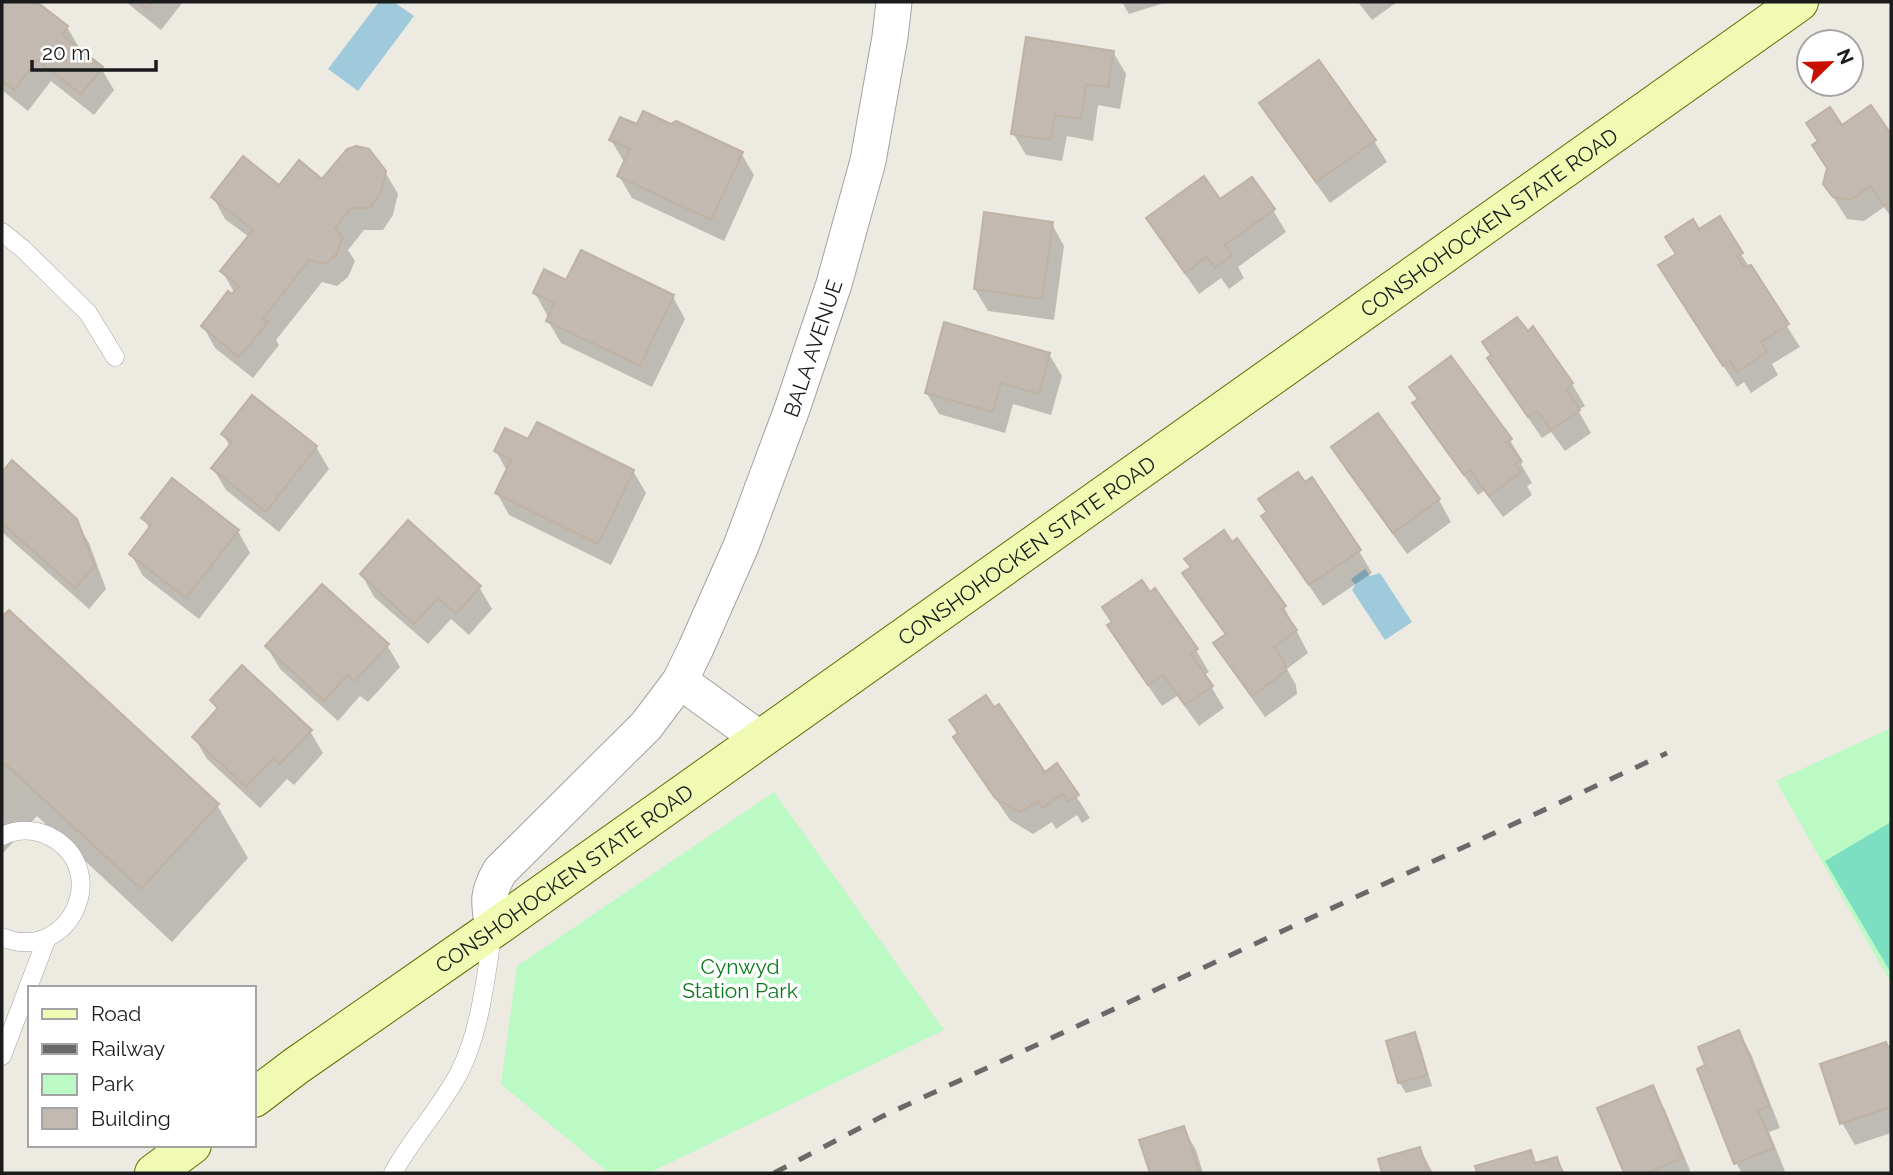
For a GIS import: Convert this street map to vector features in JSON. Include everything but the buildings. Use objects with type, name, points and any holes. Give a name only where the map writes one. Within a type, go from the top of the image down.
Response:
[{"type":"main road","name":"CONSHOHOCKEN STATE ROAD","points":[[256,1096],[1799,2]]},
{"type":"main road","points":[[154,1173],[189,1147]]},
{"type":"street","name":"BALA AVENUE","points":[[493,929],[489,900],[491,886],[500,871],[646,726],[680,681],[741,546],[792,409],[834,284],[868,160],[894,2]]},
{"type":"street","points":[[680,681],[761,739]]},
{"type":"lane","points":[[2,232],[88,313],[115,356]]},
{"type":"lane","points":[[2,836],[23,830],[41,832],[57,841],[69,852],[78,867],[81,883],[80,900],[73,916],[62,928],[47,938],[30,943],[12,942],[2,937]]},
{"type":"lane","points":[[393,1173],[460,1072],[482,1002],[493,929]]},
{"type":"lane","points":[[29,986],[47,938]]},
{"type":"lane","points":[[2,1056],[28,988]]},
{"type":"green space","points":[[1891,728],[1891,983],[1776,781]]},
{"type":"green space","name":"Cynwyd Station Park","points":[[774,792],[944,1030],[649,1173],[609,1173],[501,1084],[517,966]]},
{"type":"green space","points":[[1891,822],[1891,973],[1825,861]]},
{"type":"water","points":[[379,2],[394,2],[414,16],[358,91],[328,69]]},
{"type":"water","points":[[1365,569],[1370,576],[1380,573],[1412,622],[1385,640],[1352,590],[1355,585],[1351,579]]},
{"type":"railway","points":[[774,1173],[883,1116],[1667,753]]}]
